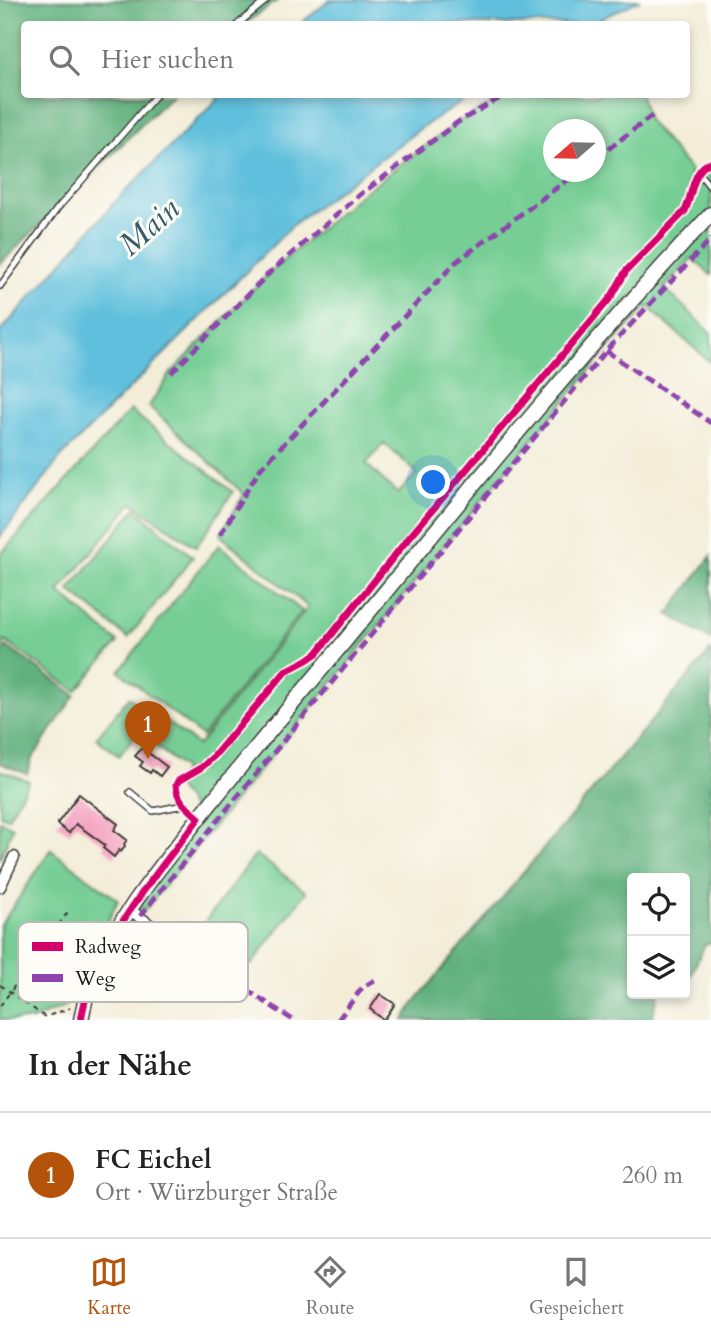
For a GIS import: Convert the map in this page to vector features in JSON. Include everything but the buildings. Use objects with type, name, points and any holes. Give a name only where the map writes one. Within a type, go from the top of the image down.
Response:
[{"type":"main road","points":[[123,922],[158,869],[199,818],[497,457],[616,317],[711,214]]},
{"type":"main road","points":[[81,1020],[85,1003]]},
{"type":"street","points":[[0,887],[14,857]]},
{"type":"street","points":[[130,910],[146,922]]},
{"type":"lane","points":[[242,21],[267,0]]},
{"type":"lane","points":[[0,286],[57,209],[154,98]]},
{"type":"lane","points":[[698,172],[711,188]]},
{"type":"lane","points":[[199,818],[184,805],[176,790],[178,781],[215,756],[286,671]]},
{"type":"lane","points":[[130,792],[153,811],[184,805]]},
{"type":"path","points":[[61,922],[68,912]]},
{"type":"path","points":[[0,1006],[18,981]]},
{"type":"path","points":[[0,985],[18,998]]},
{"type":"path","points":[[24,1002],[45,1017],[85,1003]]},
{"type":"green space","points":[[0,0],[278,0],[249,21],[21,21],[21,98],[169,98],[0,264]]},
{"type":"green space","points":[[502,98],[642,98],[648,120],[691,171],[686,208],[703,169],[711,162],[711,275],[692,258],[664,288],[711,333],[711,363],[647,306],[481,501],[140,916],[130,910],[199,818],[176,785],[184,769],[149,740],[164,720],[198,745],[308,607],[220,535],[244,494],[149,406],[171,373],[268,274],[361,194],[458,122]],"holes":[[[384,443],[417,473],[398,494],[366,464]]]},
{"type":"green space","points":[[130,410],[233,492],[196,547],[132,503],[59,592],[118,642],[76,691],[5,641],[0,651],[0,555]]},
{"type":"green space","points":[[135,509],[193,557],[128,638],[69,590]]},
{"type":"green space","points":[[219,545],[302,611],[202,736],[119,671]]},
{"type":"green space","points":[[711,556],[711,640],[668,614]]},
{"type":"green space","points":[[6,646],[75,695],[32,759],[27,774],[0,763],[0,658]]},
{"type":"green space","points":[[711,650],[711,944],[705,944],[690,978],[690,873],[627,873],[627,999],[657,999],[652,1020],[404,1020],[416,1000]]},
{"type":"green space","points":[[129,697],[151,715],[119,756],[96,738]]},
{"type":"green space","points":[[0,770],[29,781],[8,818],[0,815]]},
{"type":"green space","points":[[0,821],[13,827],[0,859]]},
{"type":"green space","points":[[51,850],[118,900],[108,922],[18,922],[18,1002],[69,1002],[32,1020],[0,1020],[0,926]]},
{"type":"green space","points":[[256,854],[306,892],[251,965],[248,963],[248,922],[205,922]]},
{"type":"water","points":[[330,0],[640,0],[596,21],[304,21]]},
{"type":"water","name":"Main","points":[[219,98],[468,98],[421,128],[294,224],[61,457],[0,537],[0,332],[117,200]]},
{"type":"marked path","points":[[171,373],[268,274],[361,194],[458,122],[500,98]]},
{"type":"marked path","points":[[606,150],[656,113]]},
{"type":"marked path","points":[[220,535],[261,468],[456,262],[564,182]]},
{"type":"marked path","points":[[140,916],[606,351],[711,239]]},
{"type":"marked path","points":[[606,351],[711,423]]},
{"type":"marked path","points":[[338,1020],[362,988],[376,979]]},
{"type":"marked path","points":[[248,990],[293,1020]]},
{"type":"cycle path","points":[[123,922],[199,818],[181,800],[176,785],[178,781],[202,767],[214,756],[286,671],[317,653],[403,545],[612,296],[626,271],[685,211],[700,170],[711,162]]},
{"type":"cycle path","points":[[81,1020],[85,1002]]},
{"type":"place","name":"FC Eichel","points":[[148,759]]}]
